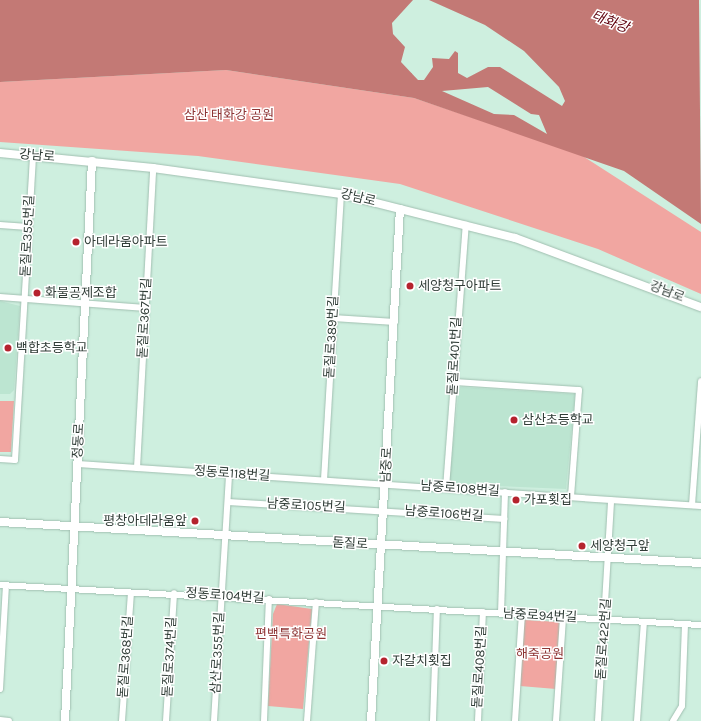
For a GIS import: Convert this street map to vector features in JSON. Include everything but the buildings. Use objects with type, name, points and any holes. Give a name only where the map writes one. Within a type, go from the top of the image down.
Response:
[{"type":"main road","name":"강남로","points":[[0,153],[33,155],[153,168],[341,194],[515,238],[670,293],[701,307]]},
{"type":"main road","name":"정동로","points":[[65,721],[92,161]]},
{"type":"main road","name":"남중로","points":[[371,721],[386,484],[400,209]]},
{"type":"main road","points":[[670,293],[701,303]]},
{"type":"main road","name":"돋질로","points":[[0,522],[225,537],[701,563]]},
{"type":"street","name":"돋질로355번길","points":[[0,459],[16,460],[33,155]]},
{"type":"street","name":"돋질로367번길","points":[[138,468],[153,168]]},
{"type":"street","name":"돋질로389번길","points":[[324,480],[341,194]]},
{"type":"street","points":[[0,225],[28,227]]},
{"type":"street","name":"돋질로401번길","points":[[446,488],[466,225]]},
{"type":"street","points":[[0,297],[146,308]]},
{"type":"street","points":[[333,318],[395,322]]},
{"type":"street","points":[[692,505],[700,415],[701,381]]},
{"type":"street","points":[[454,382],[579,390],[571,497]]},
{"type":"street","name":"정동로118번길","points":[[78,464],[386,484]]},
{"type":"street","name":"삼산로355번길","points":[[214,721],[229,474]]},
{"type":"street","name":"남중로108번길","points":[[386,484],[701,506]]},
{"type":"street","points":[[501,613],[504,552],[504,492]]},
{"type":"street","name":"돋질로422번길","points":[[598,721],[610,557],[612,500]]},
{"type":"street","name":"남중로105번길","points":[[228,502],[384,510]]},
{"type":"street","name":"남중로106번길","points":[[384,510],[504,519]]},
{"type":"street","points":[[0,688],[3,585]]},
{"type":"street","name":"정동로104번길","points":[[3,585],[131,593],[174,592],[378,606]]},
{"type":"street","name":"돋질로374번길","points":[[166,721],[174,592]]},
{"type":"street","name":"돋질로368번길","points":[[122,721],[131,593]]},
{"type":"street","points":[[264,721],[269,599]]},
{"type":"street","points":[[307,721],[316,602]]},
{"type":"street","name":"남중로94번길","points":[[378,606],[701,625]]},
{"type":"street","points":[[433,721],[437,609]]},
{"type":"street","name":"돋질로408번길","points":[[478,721],[483,612]]},
{"type":"street","points":[[515,721],[522,614]]},
{"type":"street","points":[[556,721],[563,617]]},
{"type":"street","points":[[637,721],[644,622]]},
{"type":"street","points":[[676,720],[682,706],[685,624]]},
{"type":"street","points":[[0,720],[8,721]]},
{"type":"shaded area","name":"백합초등학교","points":[[0,301],[20,306],[14,390],[10,394],[0,394]]},
{"type":"shaded area","name":"삼산초등학교","points":[[459,387],[575,394],[566,489],[449,484]]},
{"type":"green space","name":"삼산 태화강 공원","points":[[226,70],[414,98],[578,153],[701,232],[701,294],[598,249],[400,184],[198,156],[0,142],[0,82]]},
{"type":"green space","points":[[0,401],[14,401],[11,452],[0,452]]},
{"type":"green space","name":"편백특화공원","points":[[277,604],[312,609],[303,709],[268,706],[273,614]]},
{"type":"green space","name":"해죽공원","points":[[524,620],[560,622],[556,689],[520,686]]},
{"type":"water","name":"태화강","points":[[0,0],[413,0],[392,23],[393,34],[405,47],[401,62],[418,80],[424,80],[433,67],[432,58],[449,59],[455,51],[458,53],[458,73],[467,78],[488,67],[500,67],[562,106],[565,101],[559,87],[524,51],[485,25],[429,0],[699,0],[701,224],[624,171],[414,98],[226,70],[0,82]],"holes":[[[488,87],[531,114],[539,115],[547,134],[514,115],[494,114],[442,91]]]},
{"type":"place","name":"아데라움아파트","points":[[76,242]]},
{"type":"place","name":"세양청구아파트","points":[[410,286]]},
{"type":"place","name":"화물공제조합","points":[[37,293]]},
{"type":"place","name":"백합초등학교","points":[[8,348]]},
{"type":"place","name":"삼산초등학교","points":[[514,420]]},
{"type":"place","name":"가포횟집","points":[[516,500]]},
{"type":"place","name":"평창아데라움앞","points":[[195,521]]},
{"type":"place","name":"세양청구앞","points":[[582,546]]},
{"type":"place","name":"자갈치횟집","points":[[384,661]]}]
